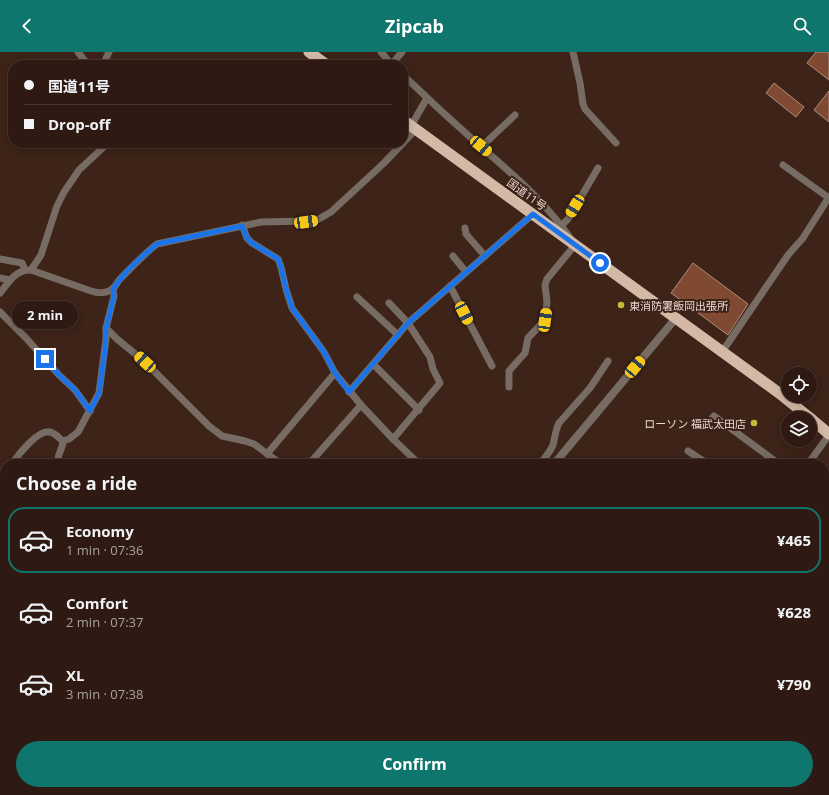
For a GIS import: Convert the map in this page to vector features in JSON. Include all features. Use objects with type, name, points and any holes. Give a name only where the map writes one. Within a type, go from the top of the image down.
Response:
[{"type":"highway","points":[[309,52],[320,60]]},
{"type":"highway","name":"国道11号","points":[[410,125],[779,393],[801,411]]},
{"type":"highway","name":"国道11号","points":[[817,424],[829,435]]},
{"type":"street","points":[[78,52],[84,60]]},
{"type":"street","points":[[381,52],[388,60]]},
{"type":"street","points":[[396,60],[402,52]]},
{"type":"street","points":[[573,52],[585,109],[616,143]]},
{"type":"street","points":[[408,80],[516,176],[562,225],[575,245],[547,279],[545,285],[547,302],[545,320],[528,338],[524,353],[509,371],[509,387]]},
{"type":"street","points":[[410,125],[427,98]]},
{"type":"street","points":[[481,146],[514,115]]},
{"type":"street","points":[[0,293],[16,274],[28,270],[41,255],[57,206],[64,192],[79,170],[103,148]]},
{"type":"street","points":[[16,459],[31,441],[43,432],[48,431],[53,433],[64,441],[78,432],[99,393],[106,346],[106,328],[114,296],[113,289],[118,281],[147,252],[157,244],[261,222],[306,222],[317,220],[331,212],[398,148]]},
{"type":"street","points":[[722,352],[788,255],[803,238],[829,198],[783,165]]},
{"type":"street","points":[[562,225],[568,219],[598,168]]},
{"type":"street","points":[[349,392],[408,323],[533,214]]},
{"type":"street","points":[[242,226],[247,238],[252,243],[278,259],[292,308],[324,352],[335,373],[349,392],[414,459]]},
{"type":"street","points":[[465,228],[466,234],[484,256]]},
{"type":"street","points":[[453,256],[466,272]]},
{"type":"street","points":[[0,259],[22,263],[28,270],[91,292],[99,293],[113,289]]},
{"type":"street","points":[[0,278],[10,280]]},
{"type":"street","points":[[450,286],[492,366]]},
{"type":"street","points":[[357,297],[398,335]]},
{"type":"street","points":[[390,303],[408,323],[430,357],[433,369],[440,383],[419,410],[393,439]]},
{"type":"street","points":[[0,312],[75,390],[90,411]]},
{"type":"street","points":[[558,459],[676,318]]},
{"type":"street","points":[[106,328],[145,362],[209,426],[222,436],[254,444],[274,459]]},
{"type":"street","points":[[544,459],[553,446],[559,423],[590,388],[608,361]]},
{"type":"street","points":[[373,364],[419,410]]},
{"type":"street","points":[[267,454],[335,373]]},
{"type":"street","points":[[313,459],[361,405]]},
{"type":"street","points":[[710,422],[714,416],[772,459]]},
{"type":"street","points":[[812,459],[829,435]]},
{"type":"street","points":[[57,459],[63,447],[64,441]]},
{"type":"street","points":[[688,451],[700,459]]},
{"type":"building","points":[[816,52],[829,52],[829,80],[807,63]]},
{"type":"building","points":[[774,83],[804,107],[796,117],[766,93]]},
{"type":"building","points":[[829,91],[829,122],[814,110]]},
{"type":"building","points":[[693,263],[748,304],[728,335],[671,293]]},
{"type":"place","name":"東消防署飯岡出張所","points":[[621,305]]},
{"type":"place","name":"ローソン 福武太田店","points":[[754,423]]},
{"type":"route","points":[[45,359],[75,390],[90,411],[99,393],[104,361],[106,328],[113,303],[113,289],[118,281],[157,244],[242,226],[247,238],[252,243],[278,259],[292,308],[324,352],[335,373],[349,392],[408,323],[533,214],[600,263]]}]
